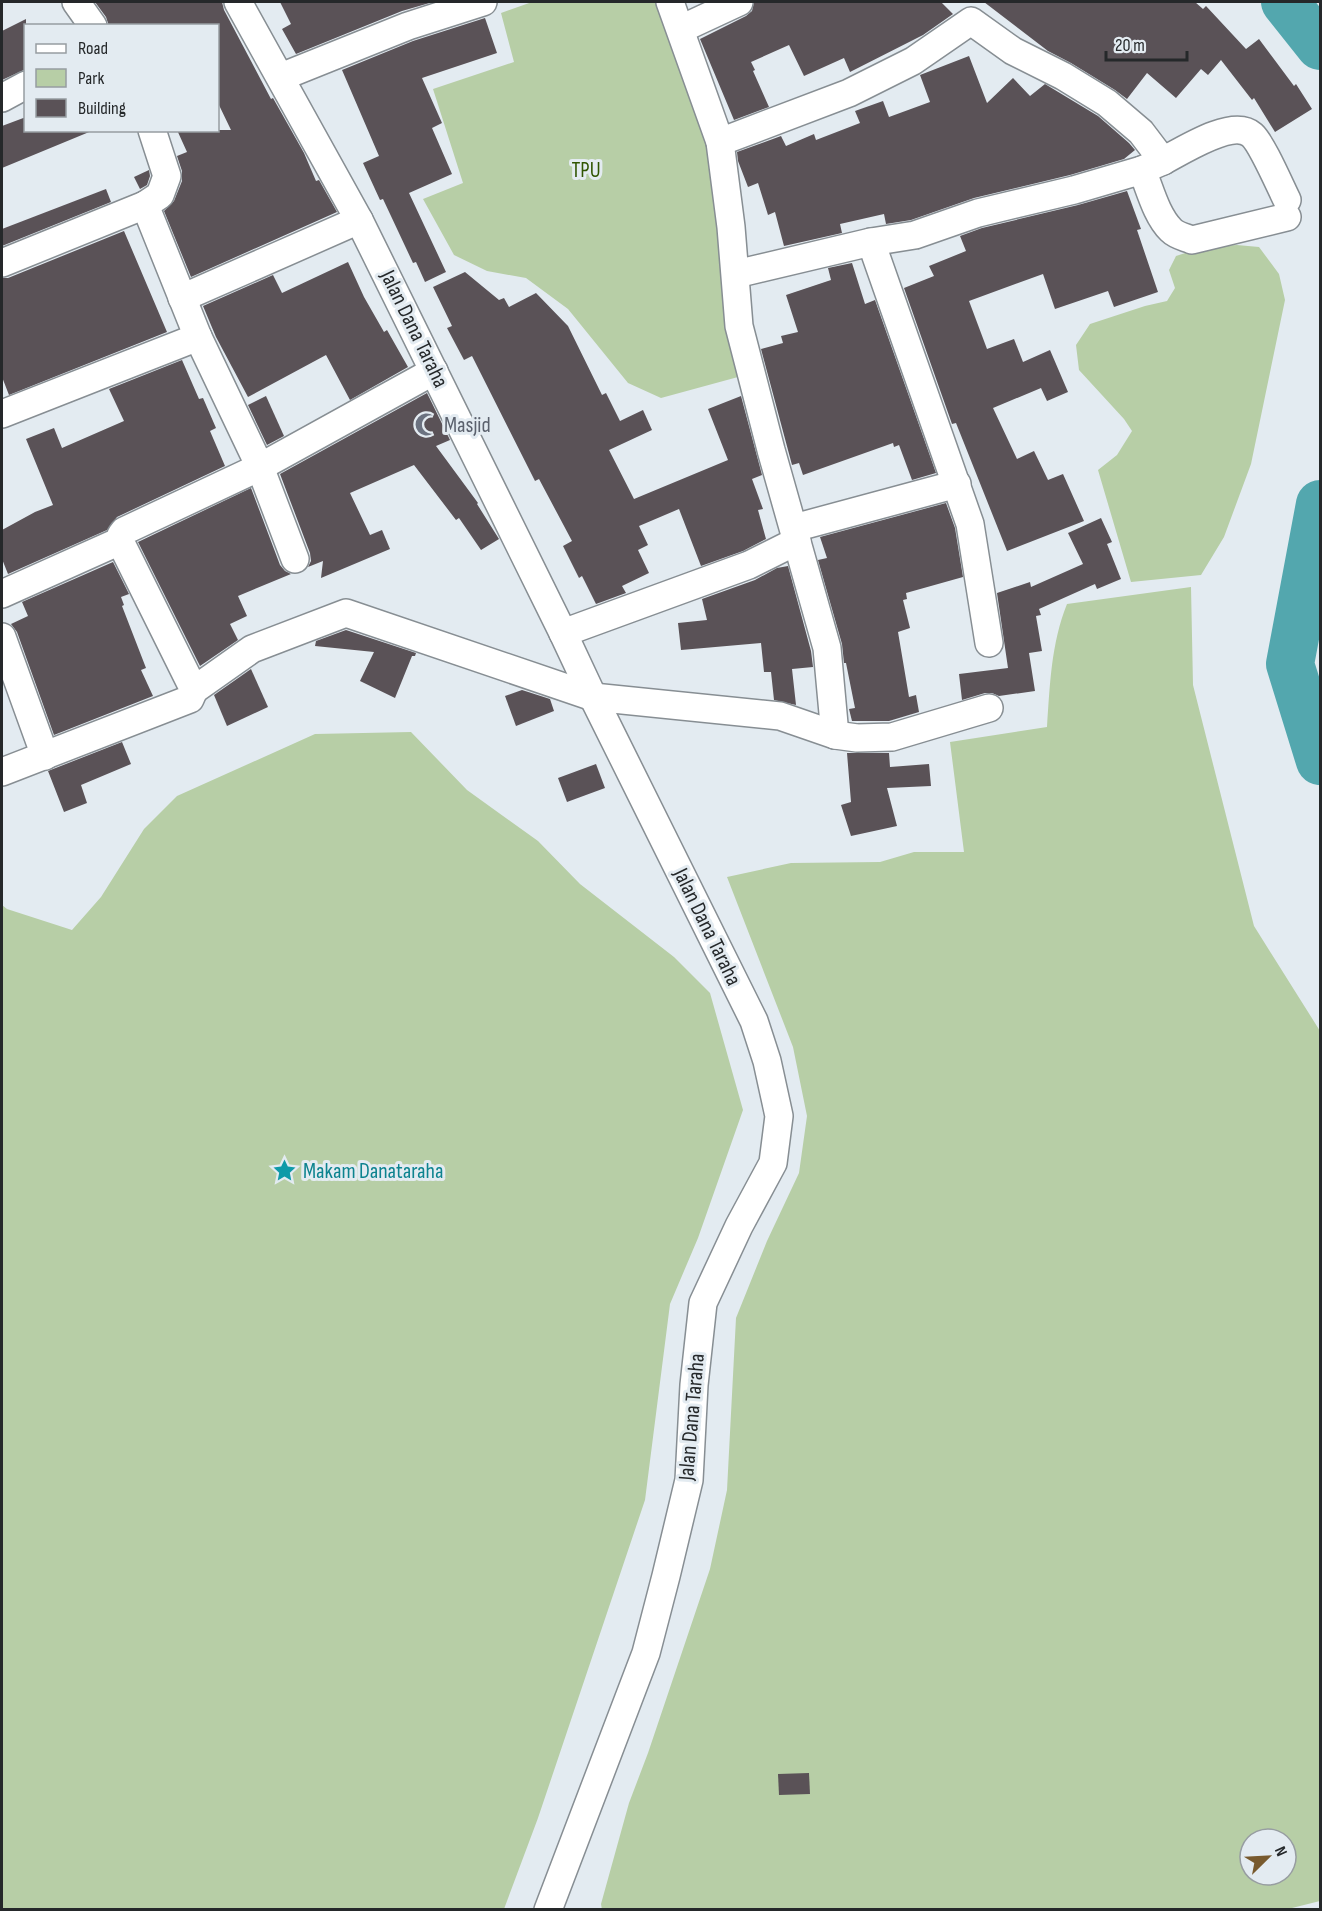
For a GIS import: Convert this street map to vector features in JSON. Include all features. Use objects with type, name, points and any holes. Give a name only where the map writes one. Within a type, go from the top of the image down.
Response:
[{"type":"street","points":[[75,2],[92,24]]},
{"type":"street","name":"Jalan Dana Taraha","points":[[238,2],[359,220],[563,633],[592,697],[754,1021],[767,1061],[779,1116],[773,1163],[739,1226],[703,1304],[694,1385],[689,1480],[645,1653],[548,1910]]},
{"type":"street","points":[[281,77],[408,26],[483,2]]},
{"type":"street","points":[[670,2],[720,142],[736,274],[739,326],[828,648],[835,735]]},
{"type":"street","points":[[681,29],[739,2]]},
{"type":"street","points":[[720,142],[849,93],[913,61],[971,21],[1013,51],[1064,76],[1107,103],[1141,132],[1152,166],[1158,210],[1170,230],[1179,236],[1192,240],[1287,208],[1256,138],[1244,130],[1227,130],[1152,166],[1074,190],[978,213],[915,235],[871,242],[736,274]]},
{"type":"street","points":[[2,98],[24,86]]},
{"type":"street","points":[[2,263],[145,205],[160,195],[167,176],[153,132]]},
{"type":"street","points":[[145,205],[198,337],[260,466],[295,559]]},
{"type":"street","points":[[182,298],[359,220]]},
{"type":"street","points":[[871,242],[970,524],[988,643]]},
{"type":"street","points":[[2,414],[198,337]]},
{"type":"street","points":[[194,690],[120,541],[124,531],[260,466],[434,370]]},
{"type":"street","points":[[563,633],[749,565],[795,535],[957,484]]},
{"type":"street","points":[[2,594],[120,541]]},
{"type":"street","points":[[2,772],[190,699],[194,690],[252,649],[346,613],[592,697],[780,716],[835,735],[857,738],[892,737],[989,708]]},
{"type":"street","points":[[2,637],[45,756]]},
{"type":"green space","name":"TPU","points":[[532,2],[662,2],[722,197],[738,377],[661,398],[628,383],[568,309],[526,278],[487,271],[454,255],[423,199],[463,183],[433,89],[514,62],[501,13]]},
{"type":"green space","points":[[1237,245],[1259,247],[1279,274],[1285,300],[1251,464],[1224,537],[1201,575],[1131,582],[1098,470],[1117,455],[1132,431],[1124,419],[1079,370],[1076,345],[1090,324],[1167,301],[1175,288],[1169,270],[1176,256],[1204,247]]},
{"type":"green space","points":[[1191,587],[1193,685],[1254,926],[1320,1031],[1320,1901],[1284,1910],[602,1910],[601,1904],[629,1803],[710,1569],[727,1490],[736,1318],[767,1241],[799,1173],[807,1116],[793,1047],[727,877],[791,863],[880,862],[914,852],[964,852],[950,742],[1047,727],[1054,649],[1067,604]]},
{"type":"green space","points":[[411,732],[467,790],[538,841],[580,884],[674,957],[710,993],[743,1110],[698,1238],[670,1304],[645,1500],[538,1818],[504,1909],[2,1909],[2,905],[7,909],[72,930],[101,897],[144,829],[177,796],[315,734]]},
{"type":"building","points":[[95,2],[222,2],[224,10],[271,99],[273,98],[304,153],[316,181],[319,180],[337,212],[191,277],[164,211],[174,201],[182,181],[182,171],[177,156],[187,152],[178,132],[231,130],[219,105],[219,24],[108,24]]},
{"type":"building","points":[[280,2],[433,2],[402,11],[296,54],[282,29],[291,24]]},
{"type":"building","points":[[754,2],[941,2],[953,14],[923,35],[850,72],[844,58],[804,76],[789,45],[751,62],[769,107],[734,120],[700,39],[746,16],[752,11]]},
{"type":"building","points":[[984,2],[1195,2],[1203,9],[1206,6],[1246,49],[1259,39],[1294,86],[1296,84],[1312,109],[1275,132],[1254,98],[1252,100],[1221,60],[1208,75],[1201,69],[1176,98],[1147,73],[1127,99],[1048,51]]},
{"type":"building","points":[[485,18],[497,53],[422,78],[442,123],[432,128],[452,174],[409,193],[446,272],[425,282],[416,262],[413,263],[383,199],[380,200],[363,163],[379,156],[342,70],[413,41]]},
{"type":"building","points":[[26,19],[26,24],[24,24],[24,70],[2,80],[2,31]]},
{"type":"building","points":[[969,56],[987,103],[1013,78],[1030,96],[1045,84],[1098,116],[1135,150],[1124,159],[1070,175],[974,198],[911,220],[886,224],[884,214],[840,224],[842,233],[784,246],[775,212],[768,215],[758,183],[748,187],[737,152],[781,136],[786,146],[814,134],[816,140],[860,123],[855,111],[883,101],[889,117],[930,102],[920,75]]},
{"type":"building","points":[[24,118],[24,132],[89,132],[2,168],[2,126]]},
{"type":"building","points":[[149,170],[147,185],[140,189],[134,177]]},
{"type":"building","points":[[106,189],[111,202],[2,246],[2,229]]},
{"type":"building","points":[[1127,191],[1141,229],[1137,230],[1158,292],[1114,307],[1108,291],[1055,309],[1043,274],[969,301],[987,349],[1014,339],[1023,362],[1050,350],[1068,392],[1047,401],[1041,388],[993,408],[1017,459],[1034,451],[1048,480],[1063,474],[1084,521],[1007,551],[956,423],[952,424],[904,288],[934,276],[929,266],[966,251],[960,236],[982,228]]},
{"type":"building","points":[[124,231],[167,332],[9,395],[2,377],[2,278],[8,278]]},
{"type":"building","points":[[348,262],[384,332],[387,330],[408,367],[350,400],[326,355],[248,397],[216,337],[203,306],[273,275],[282,293]]},
{"type":"building","points":[[852,263],[865,304],[875,300],[936,473],[912,480],[899,445],[894,447],[893,443],[803,475],[799,463],[792,465],[761,349],[783,343],[781,336],[798,332],[786,295],[831,280],[828,268]]},
{"type":"building","points":[[465,272],[499,300],[504,298],[509,307],[536,293],[568,326],[602,395],[606,393],[620,421],[643,410],[652,430],[609,450],[634,499],[728,460],[708,409],[741,396],[762,475],[752,479],[763,509],[758,510],[766,539],[743,551],[701,566],[679,509],[639,526],[648,545],[638,550],[649,573],[622,586],[626,593],[596,604],[582,576],[579,578],[563,546],[572,541],[539,479],[535,481],[472,356],[464,360],[447,328],[452,326],[433,287]]},
{"type":"building","points":[[182,360],[199,399],[203,398],[216,428],[210,431],[225,466],[117,517],[107,530],[8,574],[2,559],[2,530],[53,505],[26,439],[54,428],[62,448],[124,421],[109,389]]},
{"type":"building","points":[[427,393],[450,440],[436,446],[478,503],[499,539],[481,550],[459,518],[456,520],[414,465],[350,493],[370,535],[382,530],[390,549],[321,578],[323,561],[308,567],[311,561],[310,553],[280,474]]},
{"type":"building","points":[[266,396],[284,436],[267,445],[248,405]]},
{"type":"building","points":[[251,488],[280,565],[291,574],[238,596],[247,616],[230,624],[238,640],[200,666],[138,542]]},
{"type":"building","points":[[946,503],[955,528],[963,577],[906,593],[907,599],[903,600],[910,628],[898,632],[909,697],[916,695],[919,712],[889,721],[852,721],[849,709],[855,708],[846,663],[844,663],[842,644],[818,560],[827,558],[820,537]]},
{"type":"building","points":[[1101,518],[1112,542],[1107,544],[1121,579],[1097,589],[1095,584],[1039,609],[1041,615],[1036,616],[1042,651],[1029,653],[1035,691],[999,696],[985,693],[962,700],[959,674],[1008,668],[997,593],[1030,582],[1031,587],[1083,564],[1068,533]]},
{"type":"building","points":[[113,562],[129,594],[121,597],[124,605],[122,606],[146,668],[141,670],[153,696],[54,735],[17,632],[11,624],[28,616],[22,602]]},
{"type":"building","points":[[788,566],[811,651],[813,667],[792,669],[796,705],[774,700],[771,672],[764,672],[761,643],[681,650],[678,623],[707,620],[702,599],[755,580],[777,568]]},
{"type":"building","points":[[346,630],[416,653],[412,656],[395,698],[360,681],[374,652],[315,646],[316,641]]},
{"type":"building","points":[[251,669],[268,707],[227,726],[214,695]]},
{"type":"building","points":[[522,690],[550,699],[554,711],[516,726],[505,696]]},
{"type":"building","points":[[122,742],[131,764],[81,785],[87,803],[64,812],[48,771]]},
{"type":"building","points":[[847,753],[889,753],[890,767],[929,764],[931,786],[887,788],[897,826],[851,836],[841,805],[851,802]]},
{"type":"building","points":[[596,764],[605,788],[567,802],[558,778]]},
{"type":"building","points":[[809,1773],[810,1794],[779,1795],[778,1774]]},
{"type":"waterway","points":[[1285,2],[1320,46]]},
{"type":"waterway","points":[[1320,504],[1290,664],[1320,761]]},
{"type":"place","name":"Masjid","points":[[426,425]]},
{"type":"place","name":"Makam Danataraha","points":[[285,1171]]}]
